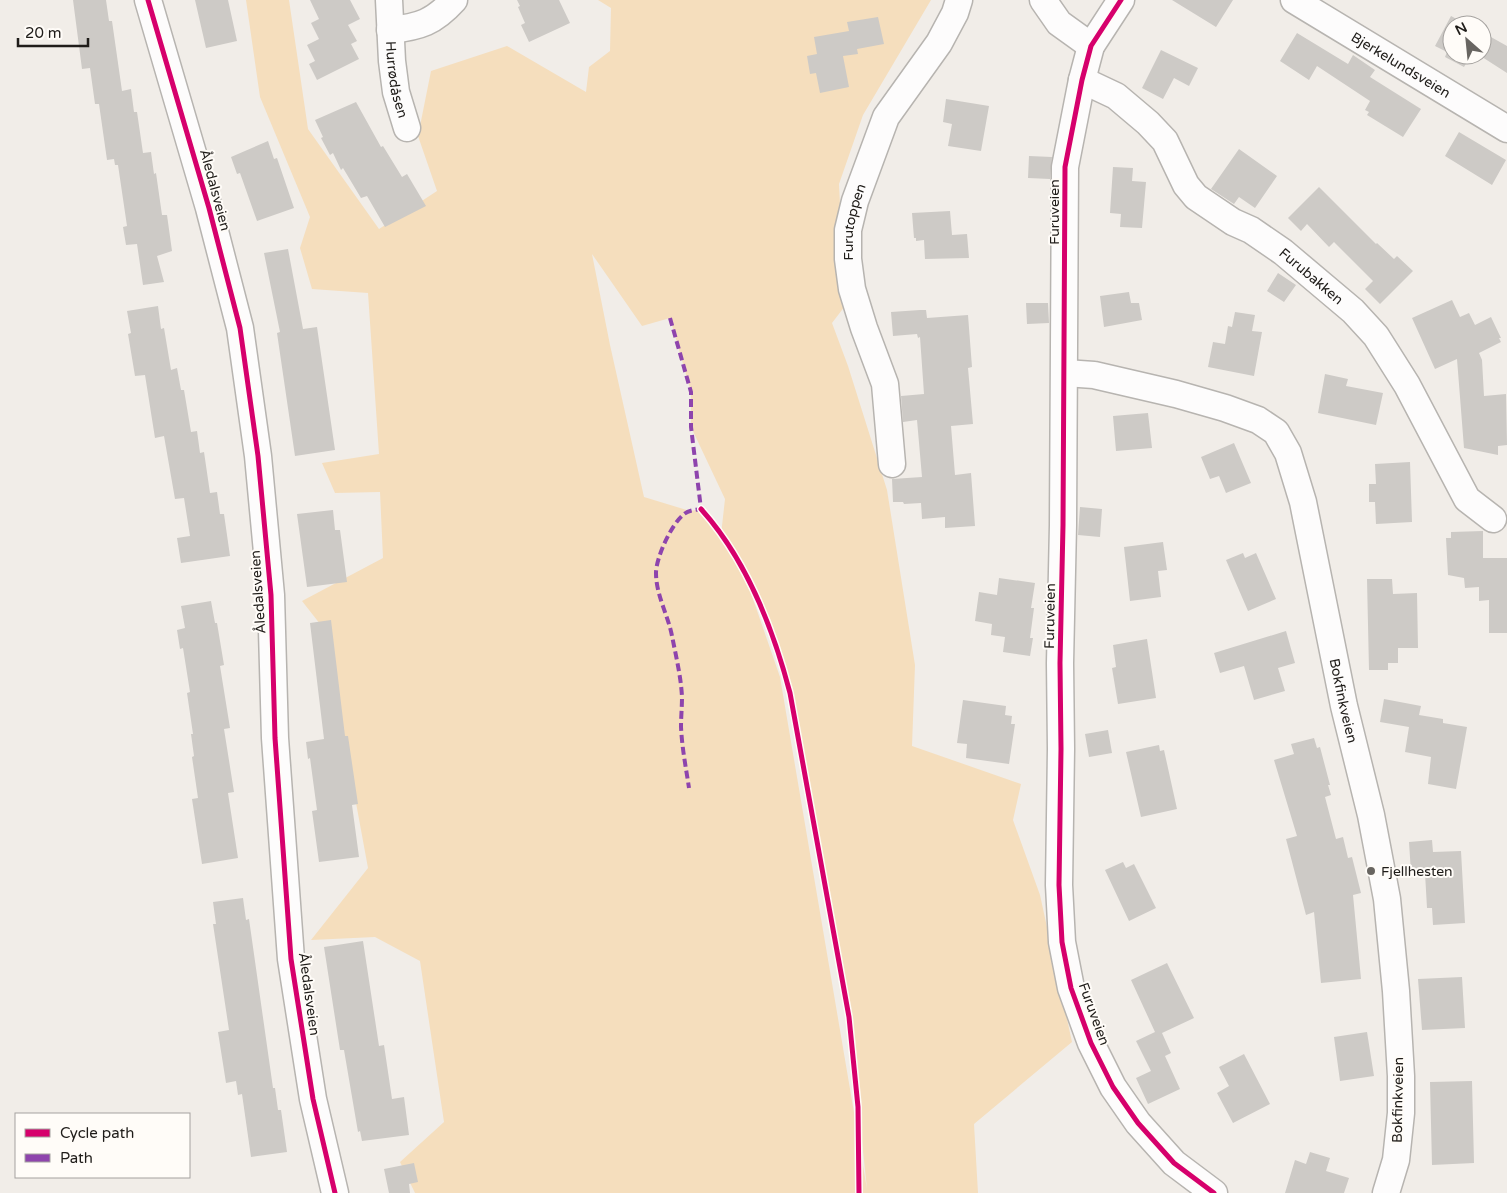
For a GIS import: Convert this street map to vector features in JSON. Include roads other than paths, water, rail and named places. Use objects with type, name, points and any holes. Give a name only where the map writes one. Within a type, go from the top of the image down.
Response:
[{"type":"street","name":"Åledalsveien","points":[[148,0],[209,208],[240,328],[258,456],[272,595],[275,738],[292,959],[313,1099],[335,1193]]},
{"type":"street","name":"Hurrødåsen","points":[[389,0],[396,92],[407,128]]},
{"type":"street","name":"Hurrødåsen","points":[[390,30],[423,25],[442,14],[454,0]]},
{"type":"street","name":"Furutoppen","points":[[892,464],[885,384],[862,347],[848,260],[848,230],[855,201],[886,117],[939,43],[955,13],[959,0]]},
{"type":"street","points":[[1043,0],[1059,23],[1091,46]]},
{"type":"street","name":"Furuveien","points":[[1120,0],[1091,46],[1082,80],[1066,167],[1060,663],[1059,885],[1062,942],[1071,988],[1091,1042],[1113,1087],[1138,1123],[1174,1163],[1214,1193]]},
{"type":"street","name":"Bjerkelundsveien","points":[[1294,0],[1507,129]]},
{"type":"street","name":"Furubakken","points":[[1082,80],[1116,96],[1148,123],[1165,142],[1186,185],[1196,197],[1283,252],[1353,311],[1376,336],[1408,385],[1467,499],[1493,519]]},
{"type":"street","name":"Bokfinkveien","points":[[1065,373],[1094,376],[1176,394],[1225,408],[1258,420],[1276,432],[1288,453],[1303,502],[1344,706],[1371,815],[1387,899],[1396,991],[1401,1076],[1401,1113],[1396,1160],[1386,1193]]},
{"type":"place","name":"Fjellhesten","points":[[1371,871]]}]
